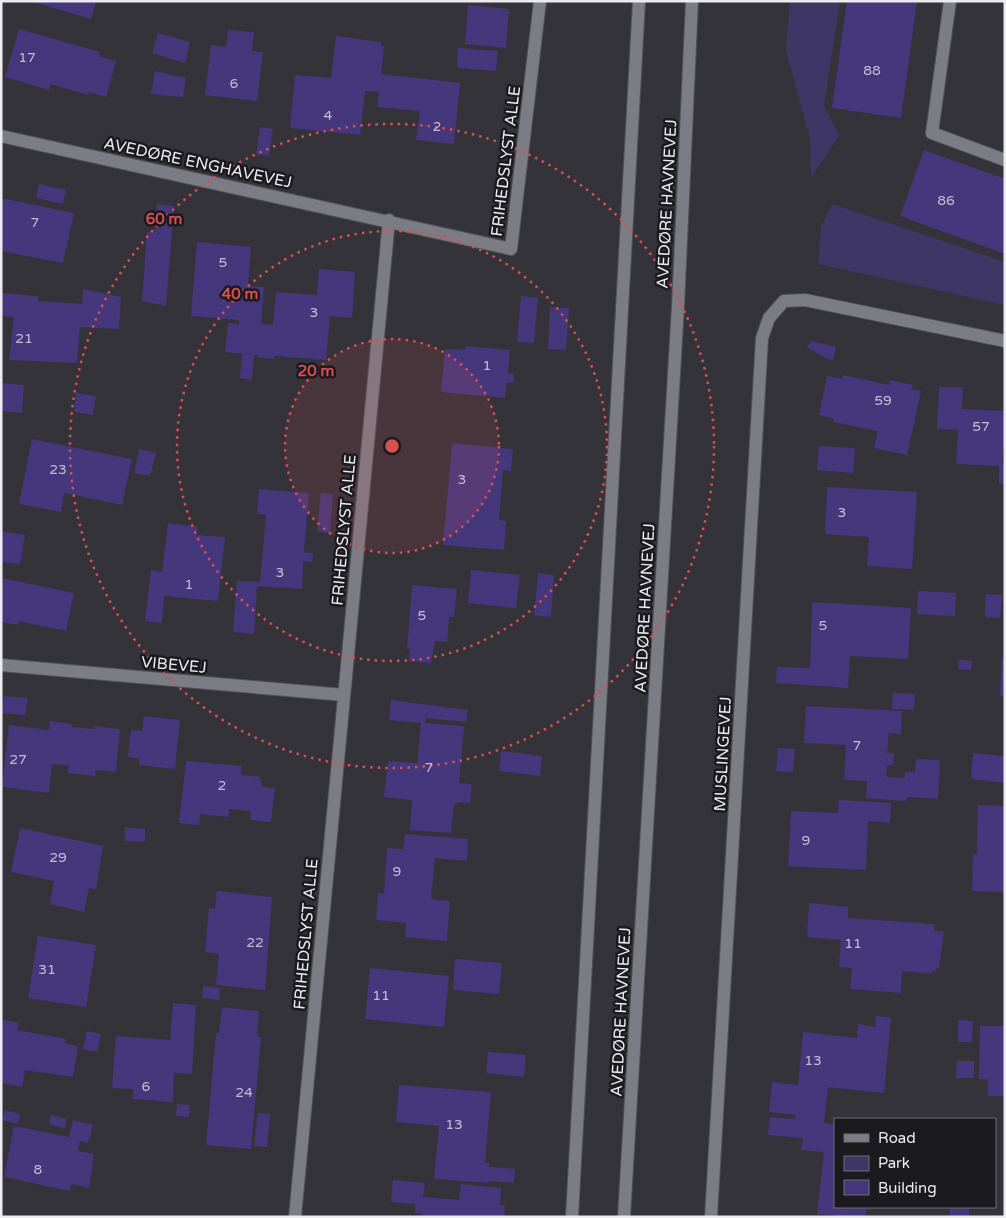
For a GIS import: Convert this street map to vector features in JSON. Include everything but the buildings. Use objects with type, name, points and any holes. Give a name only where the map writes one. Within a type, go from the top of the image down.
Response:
[{"type":"street","name":"FRIHEDSLYST ALLE","points":[[295,1217],[389,220],[511,249],[540,1]]},
{"type":"street","points":[[572,1217],[639,1]]},
{"type":"street","name":"AVEDØRE HAVNEVEJ","points":[[624,1217],[677,316],[692,1]]},
{"type":"street","points":[[950,1],[932,133],[1005,160]]},
{"type":"street","name":"AVEDØRE ENGHAVEVEJ","points":[[1,136],[389,220]]},
{"type":"street","name":"MUSLINGEVEJ","points":[[711,1217],[762,338],[769,318],[784,301],[805,300],[1005,341]]},
{"type":"street","name":"VIBEVEJ","points":[[1,664],[344,695]]},
{"type":"green space","points":[[790,1],[840,1],[824,105],[839,136],[811,178],[810,138],[786,51]]},
{"type":"green space","points":[[833,204],[1005,262],[1005,305],[818,264],[821,226]]}]
